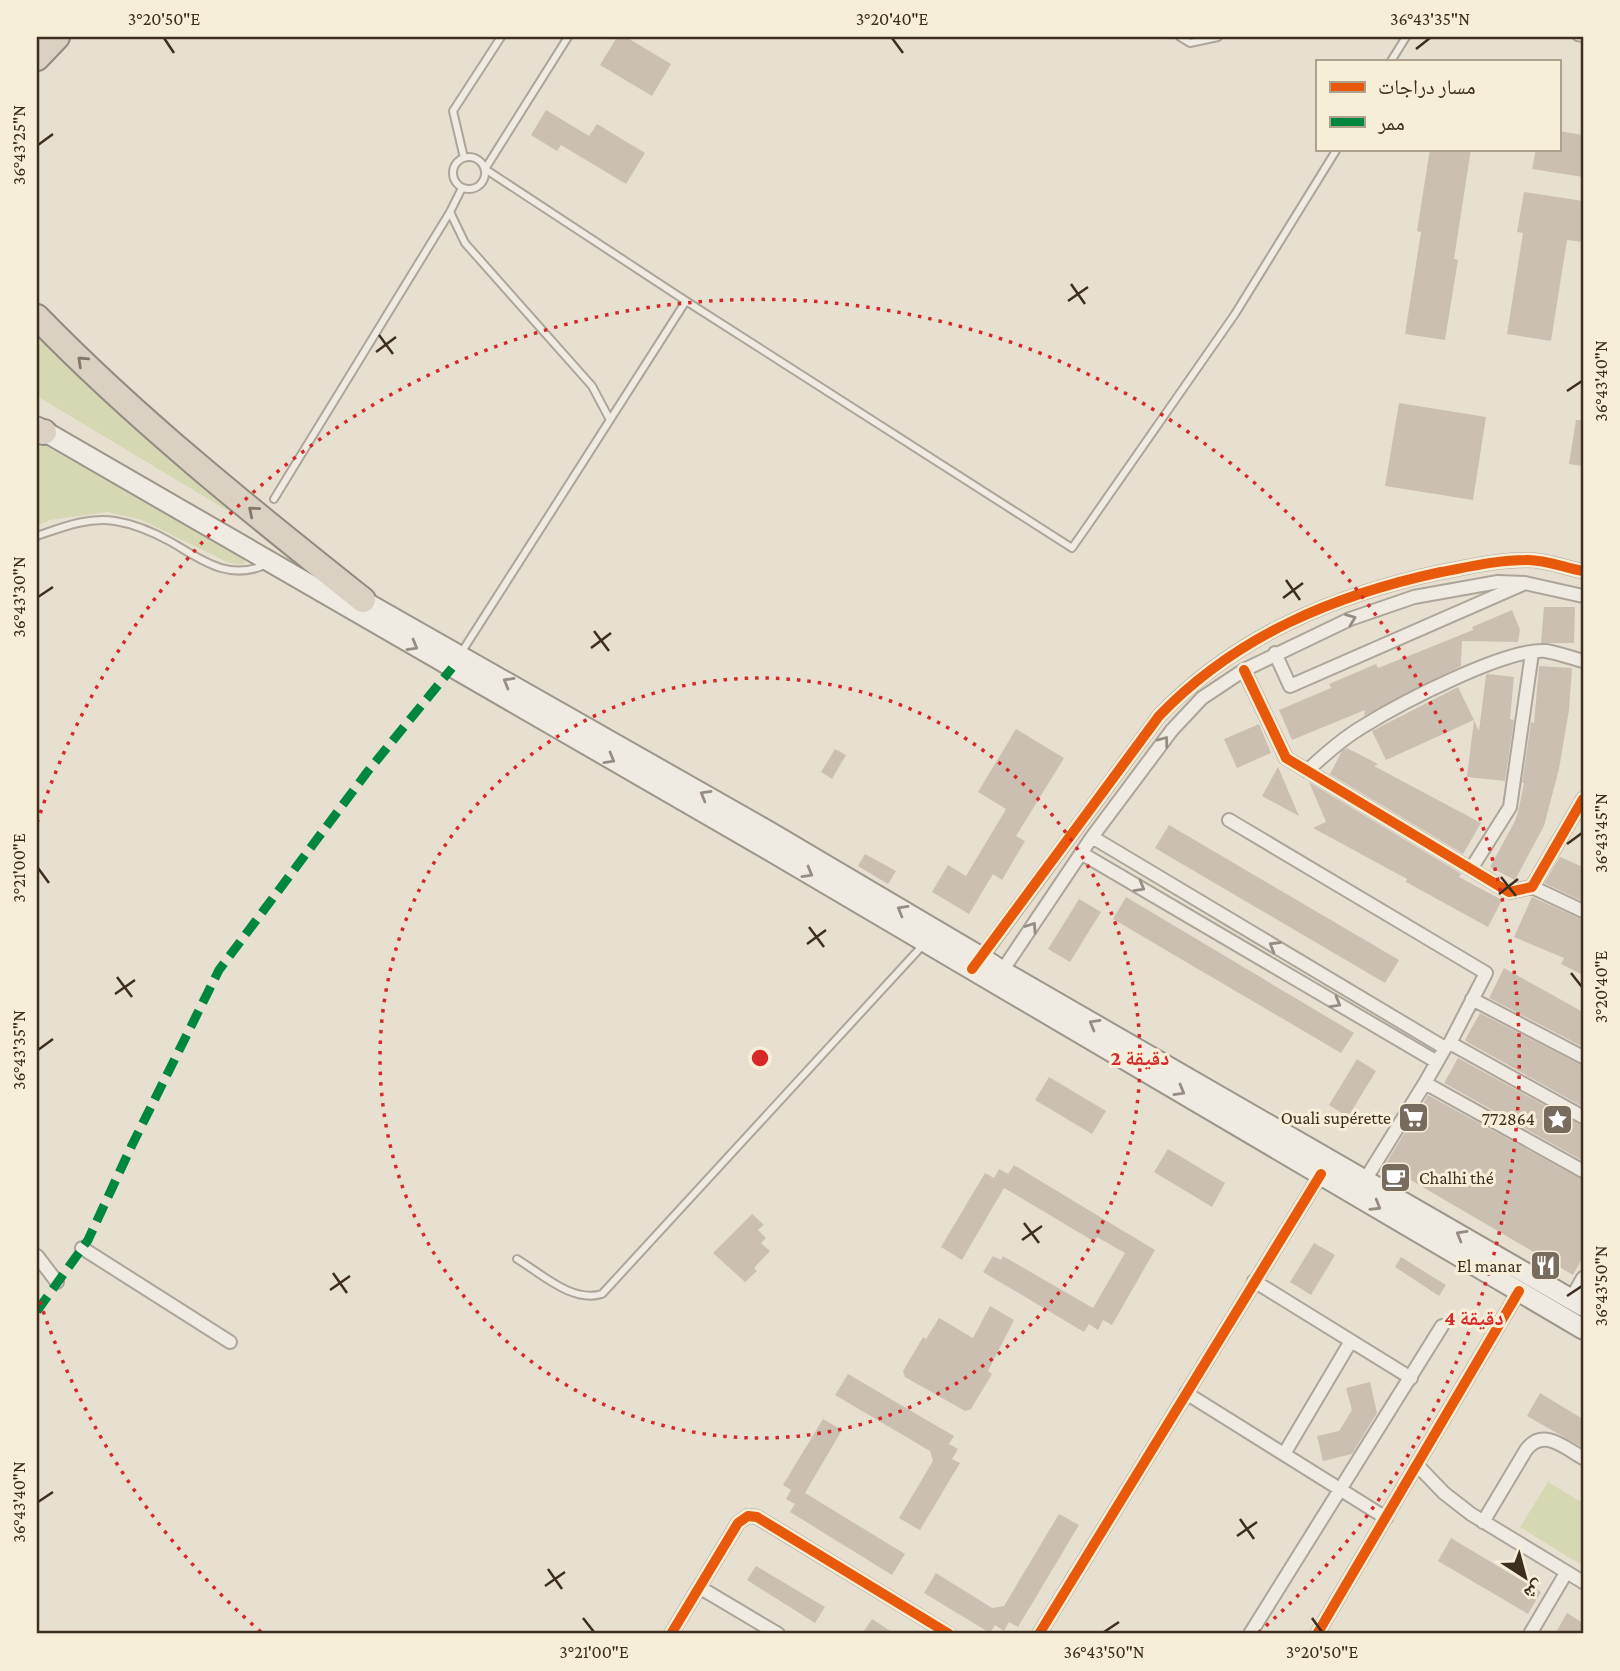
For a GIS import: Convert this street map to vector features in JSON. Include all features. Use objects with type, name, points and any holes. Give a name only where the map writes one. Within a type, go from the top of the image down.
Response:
[{"type":"highway","points":[[37,58],[57,37]]},
{"type":"highway","points":[[37,317],[156,428],[255,514],[363,600]]},
{"type":"main road","points":[[39,426],[363,600],[456,662]]},
{"type":"main road","points":[[39,426],[272,562],[456,662],[977,963],[1321,1174],[1583,1329]]},
{"type":"main road","points":[[998,977],[1365,1180],[1577,1303]]},
{"type":"street","points":[[977,963],[1159,716],[1187,687],[1218,663],[1302,615],[1402,580],[1477,565],[1528,559],[1583,571]]},
{"type":"street","points":[[998,977],[1092,837],[1179,722],[1202,698],[1244,670],[1350,619],[1414,597],[1498,582],[1525,583],[1583,596]]},
{"type":"street","points":[[1275,653],[1290,686],[1525,583]]},
{"type":"street","points":[[1307,771],[1328,751],[1361,727],[1413,698],[1501,659],[1545,651],[1583,661]]},
{"type":"street","points":[[1471,869],[1510,807],[1532,653]]},
{"type":"street","points":[[1244,670],[1286,758],[1509,892],[1532,887],[1583,911]]},
{"type":"street","points":[[1532,887],[1583,799]]},
{"type":"street","points":[[1228,820],[1486,973],[1425,1083],[1365,1180]]},
{"type":"street","points":[[1092,837],[1447,1045],[1583,1117]]},
{"type":"street","points":[[1081,853],[1437,1062]]},
{"type":"street","points":[[1472,999],[1583,1057]]},
{"type":"street","points":[[1425,1083],[1583,1171]]},
{"type":"street","points":[[1039,1634],[1321,1174]]},
{"type":"street","points":[[82,1248],[230,1342]]},
{"type":"street","points":[[37,1256],[57,1282]]},
{"type":"street","points":[[1577,1303],[1583,1278]]},
{"type":"street","points":[[1254,1281],[1411,1378]]},
{"type":"street","points":[[1317,1634],[1519,1291]]},
{"type":"street","points":[[1250,1634],[1442,1326]]},
{"type":"street","points":[[1284,1454],[1351,1341]]},
{"type":"street","points":[[1186,1394],[1386,1518]]},
{"type":"street","points":[[1483,1522],[1526,1450],[1535,1440],[1548,1438],[1583,1458]]},
{"type":"street","points":[[1417,1465],[1444,1493],[1483,1522],[1583,1583]]},
{"type":"street","points":[[671,1634],[738,1523],[744,1517],[753,1516],[949,1634]]},
{"type":"street","points":[[1530,1634],[1566,1573]]},
{"type":"street","points":[[699,1587],[778,1634]]},
{"type":"lane","points":[[464,158],[453,111],[500,37]]},
{"type":"lane","points":[[568,37],[485,169],[481,184],[472,189],[462,188],[454,180],[455,164],[464,158],[479,160],[485,169],[686,302],[1072,548],[1235,314],[1336,150]]},
{"type":"lane","points":[[1180,37],[1190,43],[1218,37]]},
{"type":"lane","points":[[1392,60],[1406,37]]},
{"type":"lane","points":[[1577,37],[1583,38]]},
{"type":"lane","points":[[274,499],[450,212],[462,188]]},
{"type":"lane","points":[[450,212],[465,243],[592,386],[610,420]]},
{"type":"lane","points":[[456,662],[686,302]]},
{"type":"lane","points":[[37,536],[81,522],[117,522],[150,532],[202,562],[223,569],[245,571],[272,562]]},
{"type":"lane","points":[[517,1259],[577,1296],[590,1298],[602,1294],[930,936]]},
{"type":"green space","points":[[37,332],[42,338],[235,515],[37,396]]},
{"type":"green space","points":[[37,441],[240,554],[245,563],[229,563],[142,520],[108,512],[49,520],[37,526]]},
{"type":"green space","points":[[1548,1482],[1583,1503],[1583,1566],[1520,1527]]},
{"type":"building","points":[[617,37],[626,37],[671,64],[652,96],[600,65]]},
{"type":"building","points":[[546,110],[589,136],[597,124],[645,153],[626,184],[561,145],[557,151],[531,135]]},
{"type":"building","points":[[1560,131],[1583,135],[1583,177],[1532,169],[1536,150],[1560,150]]},
{"type":"building","points":[[1430,150],[1471,150],[1445,340],[1405,334],[1421,232],[1417,231]]},
{"type":"building","points":[[1524,192],[1583,201],[1583,242],[1567,240],[1551,341],[1507,334],[1523,233],[1517,232]]},
{"type":"building","points":[[1399,403],[1486,417],[1473,500],[1385,486]]},
{"type":"building","points":[[1576,420],[1583,420],[1583,466],[1569,464]]},
{"type":"building","points":[[1544,607],[1575,607],[1574,643],[1541,643]]},
{"type":"building","points":[[1512,610],[1520,630],[1518,642],[1462,641],[1461,666],[1364,716],[1365,710],[1292,740],[1279,710],[1331,688],[1329,684],[1376,664],[1378,668],[1473,630],[1472,627]]},
{"type":"building","points":[[1539,666],[1572,668],[1569,710],[1559,769],[1544,826],[1515,880],[1490,867],[1515,821],[1519,808],[1531,722],[1534,723]]},
{"type":"building","points":[[1488,674],[1514,677],[1510,719],[1514,720],[1505,781],[1467,777],[1474,720],[1479,731]]},
{"type":"building","points":[[1458,687],[1474,720],[1386,760],[1372,731]]},
{"type":"building","points":[[1259,724],[1271,753],[1237,768],[1224,739]]},
{"type":"building","points":[[1016,729],[1064,758],[1016,836],[1025,841],[1002,880],[993,874],[969,914],[932,892],[948,865],[966,876],[1006,809],[978,792]]},
{"type":"building","points":[[1347,748],[1378,764],[1374,766],[1481,823],[1463,854],[1330,774],[1342,751]]},
{"type":"building","points":[[835,749],[846,755],[832,779],[821,772]]},
{"type":"building","points":[[1278,767],[1299,816],[1262,796]]},
{"type":"building","points":[[1309,782],[1455,870],[1461,874],[1459,877],[1502,900],[1488,927],[1313,828],[1326,822]]},
{"type":"building","points":[[1169,825],[1399,960],[1385,983],[1155,848]]},
{"type":"building","points":[[865,854],[896,871],[888,884],[858,866]]},
{"type":"building","points":[[1560,857],[1583,867],[1582,901],[1544,883]]},
{"type":"building","points":[[1126,897],[1354,1033],[1341,1053],[1113,919]]},
{"type":"building","points":[[1532,897],[1583,920],[1583,975],[1561,964],[1564,958],[1514,937]]},
{"type":"building","points":[[1079,899],[1101,912],[1070,962],[1048,949]]},
{"type":"building","points":[[1504,968],[1583,1012],[1583,1047],[1489,998]]},
{"type":"building","points":[[1480,1013],[1583,1066],[1583,1107],[1467,1042],[1465,1040]]},
{"type":"building","points":[[1458,1058],[1583,1126],[1583,1161],[1444,1083]]},
{"type":"building","points":[[1357,1059],[1376,1071],[1348,1117],[1329,1105]]},
{"type":"building","points":[[1049,1077],[1106,1111],[1092,1134],[1035,1100]]},
{"type":"building","points":[[1428,1095],[1583,1180],[1583,1257],[1573,1275],[1385,1165]]},
{"type":"building","points":[[1168,1149],[1225,1183],[1212,1207],[1154,1172]]},
{"type":"building","points":[[1014,1165],[1155,1250],[1112,1325],[1103,1320],[1098,1330],[1089,1324],[1084,1332],[983,1272],[993,1256],[1001,1260],[1003,1256],[1093,1308],[1125,1253],[1097,1237],[1095,1242],[1004,1188],[962,1260],[941,1247],[985,1173],[994,1178],[999,1169],[1008,1174]]},
{"type":"building","points":[[752,1214],[764,1225],[758,1230],[766,1238],[761,1243],[770,1251],[754,1268],[757,1271],[745,1282],[713,1253]]},
{"type":"building","points":[[1314,1243],[1335,1255],[1311,1295],[1290,1282]]},
{"type":"building","points":[[1401,1257],[1446,1285],[1439,1296],[1395,1267]]},
{"type":"building","points":[[990,1306],[1014,1320],[988,1371],[992,1374],[971,1409],[965,1411],[905,1377],[903,1371],[923,1337],[926,1339],[939,1318],[973,1338]]},
{"type":"building","points":[[848,1374],[954,1436],[949,1444],[958,1449],[952,1459],[960,1463],[920,1530],[899,1518],[933,1461],[930,1451],[835,1395]]},
{"type":"building","points":[[1370,1382],[1377,1413],[1352,1454],[1323,1461],[1317,1436],[1339,1431],[1352,1410],[1346,1388]]},
{"type":"building","points":[[1540,1393],[1583,1419],[1583,1448],[1527,1416]]},
{"type":"building","points":[[823,1419],[842,1430],[805,1493],[905,1554],[892,1575],[790,1512],[795,1504],[786,1499],[791,1490],[783,1485]]},
{"type":"building","points":[[1059,1514],[1079,1525],[1018,1627],[1009,1622],[1004,1631],[995,1625],[990,1633],[924,1593],[936,1573],[992,1608],[1004,1606]]},
{"type":"building","points":[[1451,1538],[1541,1592],[1528,1614],[1438,1561]]},
{"type":"building","points":[[756,1566],[825,1607],[815,1623],[747,1580]]},
{"type":"building","points":[[1567,1613],[1583,1623],[1583,1634],[1555,1634]]},
{"type":"building","points":[[872,1619],[895,1634],[862,1634]]},
{"type":"marked path","points":[[37,1311],[88,1240],[219,970],[368,771],[452,668]]},
{"type":"cycle path","points":[[972,969],[1159,716],[1220,663],[1289,623],[1363,593],[1401,582],[1472,566],[1515,560],[1540,561],[1583,571]]},
{"type":"cycle path","points":[[1244,670],[1286,758],[1509,892],[1532,887],[1583,799]]},
{"type":"cycle path","points":[[1039,1634],[1321,1174]]},
{"type":"cycle path","points":[[1317,1634],[1519,1291]]},
{"type":"cycle path","points":[[671,1634],[738,1523],[748,1516],[757,1517],[949,1634]]},
{"type":"place","name":"Ouali supérette","points":[[1414,1118]]},
{"type":"place","name":"772864","points":[[1558,1119]]},
{"type":"place","name":"Chalhi thé","points":[[1396,1178]]},
{"type":"place","name":"El manar","points":[[1545,1266]]}]
